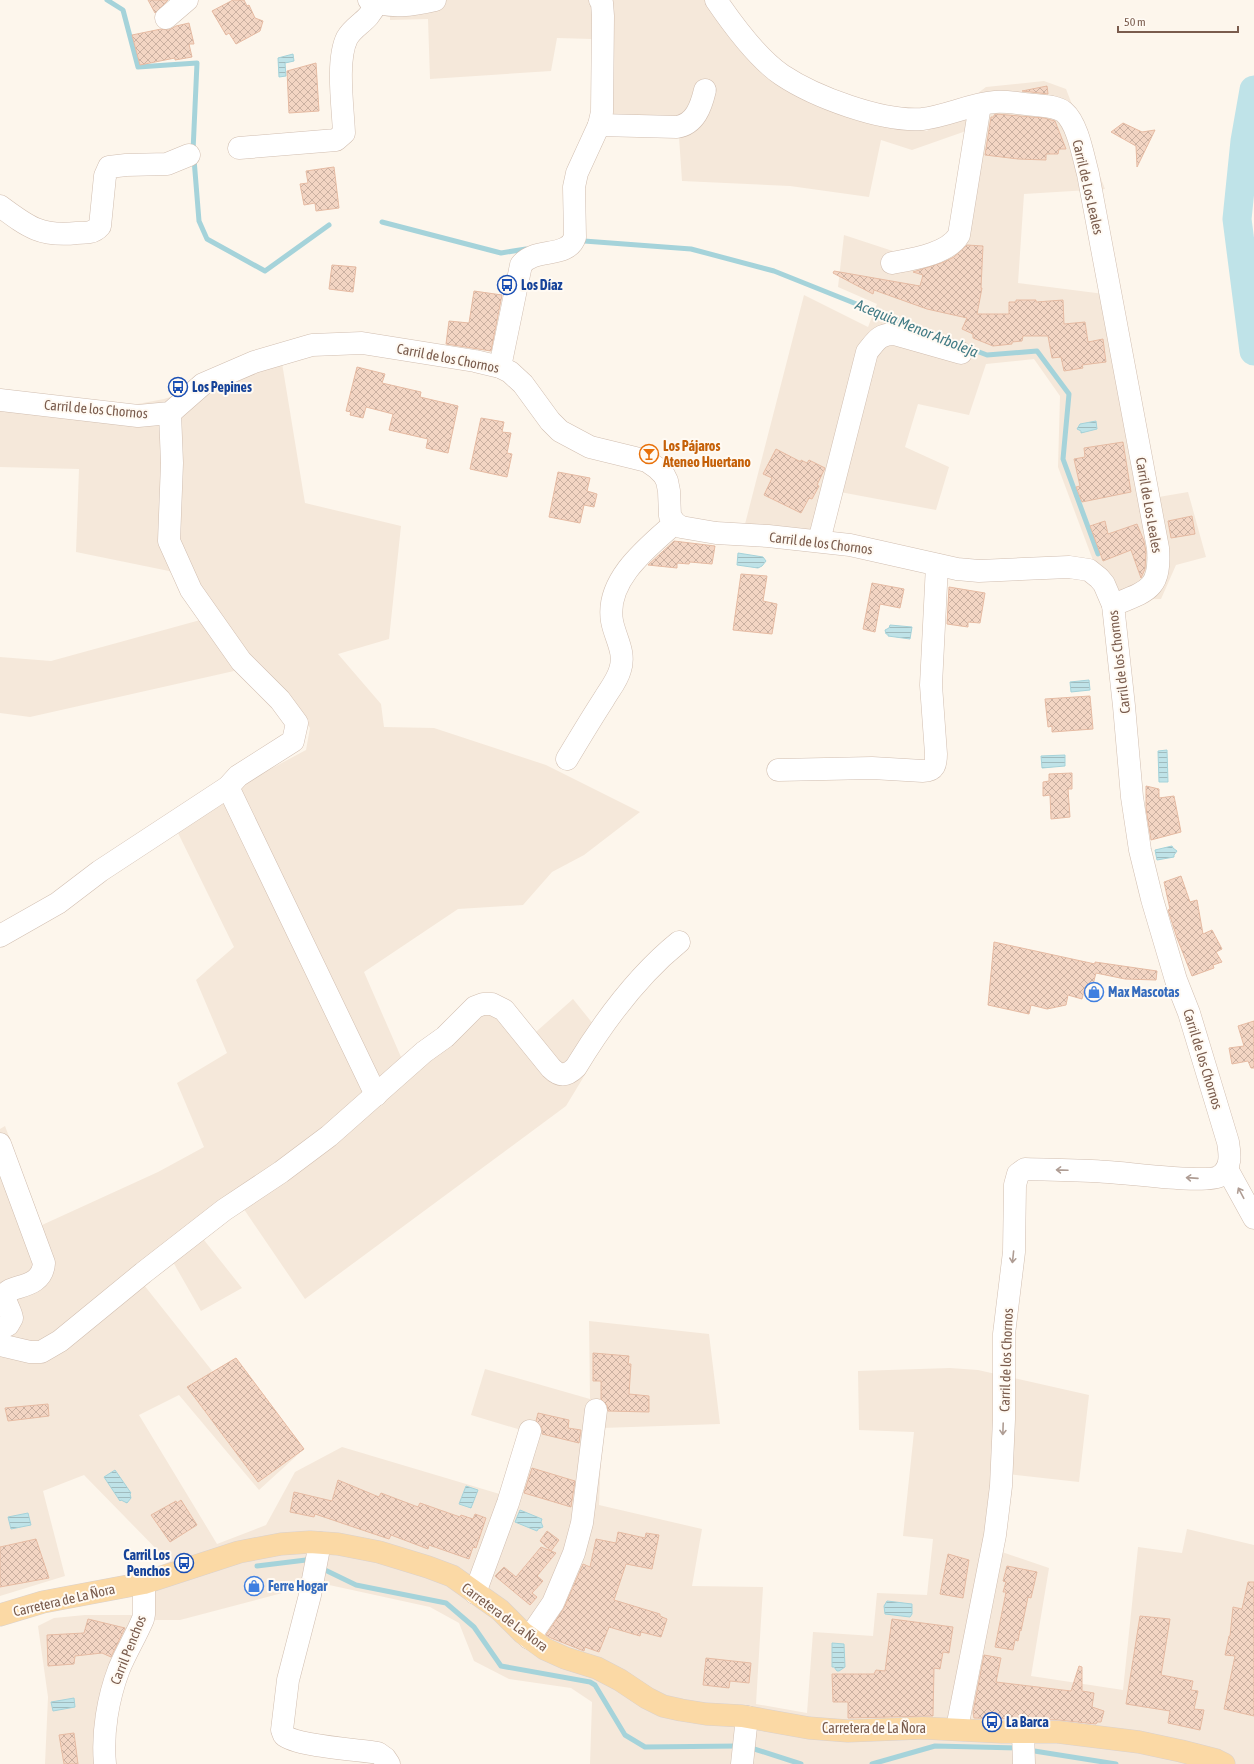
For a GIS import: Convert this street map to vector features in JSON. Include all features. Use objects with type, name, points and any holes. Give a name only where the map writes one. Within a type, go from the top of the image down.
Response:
[{"type":"main road","name":"Carretera de La Ñora","points":[[0,1615],[43,1602],[144,1583],[239,1552],[281,1544],[317,1558],[338,1544],[379,1552],[452,1576],[500,1610],[530,1638],[545,1649],[566,1658],[597,1668],[663,1706],[706,1714],[747,1718],[809,1728],[848,1731],[957,1728],[1002,1732],[1024,1748],[1058,1732],[1139,1742],[1216,1760],[1224,1764]]},
{"type":"street","points":[[166,18],[186,0]]},
{"type":"street","points":[[239,148],[336,140],[344,133],[341,64],[344,44],[351,33],[370,15],[373,1],[397,5],[419,4],[435,0]]},
{"type":"street","points":[[500,367],[521,265],[525,259],[532,256],[569,248],[574,242],[576,227],[574,187],[577,173],[599,125],[602,112],[603,24],[602,4],[600,0]]},
{"type":"street","name":"Carril de Los Leales","points":[[716,0],[741,34],[762,57],[781,74],[799,85],[833,100],[872,114],[901,119],[939,116],[996,102],[1054,107],[1063,112],[1070,120],[1078,138],[1088,174],[1158,548],[1159,564],[1157,578],[1151,586],[1135,596],[1113,605]]},
{"type":"street","points":[[599,125],[677,127],[685,125],[693,119],[699,109],[705,90]]},
{"type":"street","points":[[892,263],[916,259],[946,248],[955,242],[959,235],[980,105]]},
{"type":"street","points":[[0,206],[28,227],[40,232],[51,235],[93,232],[100,226],[105,176],[109,167],[166,164],[189,155]]},
{"type":"street","points":[[819,541],[867,352],[876,340],[885,334],[894,334],[961,353]]},
{"type":"street","name":"Carril de los Chornos","points":[[0,400],[138,416],[170,413],[203,384],[254,362],[312,345],[362,343],[475,361],[500,367],[510,372],[523,384],[550,421],[565,434],[590,447],[647,461],[657,468],[664,475],[667,481],[670,516],[675,523],[689,530],[819,541],[877,550],[957,569],[978,571],[1057,567],[1081,568],[1095,573],[1104,584],[1113,605],[1132,797],[1140,850],[1160,928],[1176,980],[1189,1013],[1228,1142],[1230,1158],[1227,1169],[1220,1176],[1202,1179],[1109,1172],[1025,1169],[1018,1174],[1015,1185],[1014,1252],[1004,1334],[1004,1419],[1001,1486],[995,1535],[957,1728]]},
{"type":"street","points":[[0,936],[58,903],[100,871],[228,787],[238,776],[293,742],[297,724],[280,700],[241,661],[191,590],[169,541],[172,463],[170,413]]},
{"type":"street","points":[[567,759],[620,672],[622,654],[612,621],[611,611],[612,600],[620,579],[675,523]]},
{"type":"street","points":[[778,770],[872,768],[930,771],[934,768],[936,763],[936,754],[931,685],[937,565]]},
{"type":"street","points":[[228,787],[376,1096]]},
{"type":"street","points":[[0,1144],[44,1263],[40,1278],[22,1287],[9,1290],[6,1293],[5,1297],[12,1318],[4,1327],[5,1338],[11,1345],[9,1348],[41,1352],[60,1341],[143,1273],[224,1210],[282,1172],[317,1145],[376,1096],[424,1052],[445,1037],[475,1007],[483,1004],[492,1004],[504,1010],[556,1073],[562,1075],[569,1074],[576,1067],[608,1019],[656,960],[679,942]]},
{"type":"street","points":[[1227,1169],[1254,1218]]},
{"type":"street","points":[[530,1638],[553,1603],[574,1553],[582,1523],[596,1410]]},
{"type":"street","points":[[475,1593],[508,1503],[530,1431]]},
{"type":"street","points":[[317,1558],[288,1680],[282,1730],[285,1736],[307,1743],[378,1753],[390,1764]]},
{"type":"street","name":"Carril Penchos","points":[[105,1764],[106,1726],[110,1698],[118,1670],[140,1628],[144,1614],[144,1583]]},
{"type":"street","points":[[744,1752],[747,1718]]},
{"type":"shaded area","points":[[390,0],[715,0],[750,62],[854,120],[927,131],[986,87],[1044,81],[1066,89],[1105,189],[1024,194],[1018,283],[1104,294],[1141,500],[1188,492],[1206,557],[1176,565],[1161,599],[1100,600],[1094,563],[1058,467],[1060,396],[1034,359],[986,364],[969,415],[918,404],[905,447],[949,467],[936,510],[840,492],[829,534],[744,528],[804,295],[868,327],[877,304],[838,287],[844,235],[905,255],[950,236],[966,131],[912,150],[881,140],[869,197],[790,186],[682,181],[679,137],[606,136],[592,39],[557,38],[551,71],[430,79],[428,19],[390,20]]},
{"type":"shaded area","points":[[282,363],[305,503],[401,526],[389,639],[338,654],[381,704],[384,727],[434,728],[546,765],[640,812],[584,855],[552,872],[523,905],[458,909],[364,972],[401,1057],[456,1015],[483,1004],[528,1039],[573,999],[606,1040],[566,1106],[305,1299],[235,1196],[204,1240],[242,1288],[201,1311],[173,1262],[144,1285],[213,1372],[236,1358],[304,1449],[259,1490],[179,1395],[139,1415],[217,1544],[266,1525],[295,1472],[342,1447],[503,1495],[521,1430],[471,1415],[485,1369],[590,1399],[589,1321],[709,1334],[720,1424],[602,1428],[599,1505],[702,1529],[692,1586],[763,1587],[756,1704],[807,1713],[813,1632],[873,1636],[877,1593],[927,1595],[933,1539],[903,1536],[914,1432],[859,1430],[858,1371],[950,1368],[978,1370],[1089,1395],[1079,1482],[1008,1474],[999,1551],[1049,1568],[1031,1676],[1123,1690],[1138,1547],[1182,1553],[1187,1529],[1254,1545],[1254,1764],[590,1764],[592,1702],[571,1688],[509,1679],[474,1661],[459,1623],[430,1607],[320,1583],[180,1620],[155,1620],[139,1574],[169,1562],[84,1475],[43,1491],[65,1576],[0,1596],[0,1129],[5,1126],[42,1225],[158,1172],[204,1147],[177,1083],[227,1053],[196,980],[234,947],[178,833],[248,781],[306,750],[310,728],[232,632],[169,571],[76,552],[79,469],[0,467],[0,392],[122,407],[164,399]]},
{"type":"shaded area","points":[[204,619],[234,671],[30,717],[0,713],[0,657],[51,661]]},
{"type":"shaded area","points":[[85,1615],[134,1615],[97,1764],[45,1764],[48,1697],[38,1626],[54,1618]]},
{"type":"water","points":[[293,54],[294,61],[285,63],[286,76],[279,77],[278,58]]},
{"type":"water","points":[[1096,421],[1097,429],[1081,433],[1081,431],[1077,429],[1080,424]]},
{"type":"water","points":[[738,553],[763,557],[766,561],[758,568],[737,565]]},
{"type":"water","points":[[890,625],[912,627],[910,639],[888,636],[885,630],[889,628]]},
{"type":"water","points":[[1089,680],[1090,690],[1071,692],[1070,682]]},
{"type":"water","points":[[1167,750],[1168,782],[1159,782],[1158,751]]},
{"type":"water","points":[[1065,755],[1065,766],[1042,768],[1041,756]]},
{"type":"water","points":[[1172,846],[1177,851],[1174,857],[1157,860],[1155,850]]},
{"type":"water","points":[[115,1470],[131,1493],[131,1498],[127,1503],[121,1500],[120,1501],[104,1477]]},
{"type":"water","points":[[466,1486],[478,1490],[471,1508],[459,1504]]},
{"type":"water","points":[[520,1510],[542,1519],[541,1522],[543,1527],[537,1531],[515,1522]]},
{"type":"water","points":[[28,1513],[31,1525],[11,1529],[8,1517]]},
{"type":"water","points":[[887,1601],[912,1604],[912,1614],[910,1617],[885,1614],[884,1606]]},
{"type":"water","points":[[832,1643],[844,1644],[845,1667],[839,1671],[832,1667]]},
{"type":"water","points":[[74,1698],[75,1707],[53,1711],[51,1702]]},
{"type":"building","points":[[148,0],[168,0],[155,13]]},
{"type":"building","points":[[233,0],[244,0],[247,6],[249,5],[255,18],[263,21],[260,31],[236,44],[229,33],[226,35],[212,11]]},
{"type":"building","points":[[189,23],[194,44],[189,44],[192,57],[175,60],[175,58],[140,65],[132,35],[161,29],[169,30],[176,26]]},
{"type":"building","points":[[316,63],[319,111],[289,113],[287,71]]},
{"type":"building","points":[[1047,86],[1048,94],[1022,91]]},
{"type":"building","points":[[996,114],[1044,118],[1055,121],[1066,149],[1059,149],[1058,154],[1046,154],[1046,160],[1018,159],[985,155],[991,117],[994,117]]},
{"type":"building","points":[[1123,123],[1142,132],[1155,130],[1137,167],[1136,146],[1111,132]]},
{"type":"building","points":[[334,167],[339,208],[316,211],[315,203],[304,205],[300,184],[308,183],[306,171]]},
{"type":"building","points":[[967,245],[983,246],[982,288],[977,314],[1009,314],[1009,302],[1016,302],[1016,300],[1036,300],[1036,302],[1063,300],[1064,324],[1085,322],[1088,342],[1103,339],[1106,362],[1082,365],[1083,368],[1064,371],[1061,357],[1052,358],[1048,336],[1023,336],[1022,341],[1012,342],[1012,344],[993,346],[973,338],[973,334],[962,329],[967,318],[927,309],[874,290],[873,294],[833,273],[834,271],[920,286],[923,275],[913,272],[944,262],[954,257]]},
{"type":"building","points":[[332,265],[356,267],[353,292],[329,289]]},
{"type":"building","points":[[474,291],[502,295],[491,351],[446,344],[449,321],[469,323]]},
{"type":"building","points":[[357,367],[385,374],[382,383],[421,392],[420,397],[458,406],[448,453],[426,448],[428,439],[389,430],[393,414],[366,407],[363,418],[350,415],[351,412],[346,411]]},
{"type":"building","points":[[481,418],[504,422],[502,432],[511,433],[507,453],[512,454],[507,477],[470,469]]},
{"type":"building","points":[[1123,442],[1131,492],[1082,502],[1076,487],[1080,486],[1074,459],[1085,457],[1084,448]]},
{"type":"building","points":[[776,449],[801,462],[801,460],[807,463],[809,460],[825,468],[817,485],[819,486],[812,499],[809,498],[801,513],[764,495],[772,478],[763,474]]},
{"type":"building","points":[[558,472],[590,478],[587,491],[597,494],[594,507],[584,505],[580,523],[549,517]]},
{"type":"building","points":[[1192,516],[1195,534],[1171,538],[1168,521]]},
{"type":"building","points":[[1105,521],[1108,534],[1137,524],[1144,541],[1146,552],[1145,569],[1141,578],[1131,550],[1103,561],[1090,526]]},
{"type":"building","points":[[674,541],[715,546],[712,564],[690,562],[689,564],[677,563],[677,568],[648,565]]},
{"type":"building","points":[[741,574],[767,576],[763,601],[777,604],[772,634],[733,630]]},
{"type":"building","points":[[872,583],[904,589],[900,608],[880,604],[875,632],[863,629]]},
{"type":"building","points":[[949,587],[985,593],[980,623],[968,622],[968,627],[947,624]]},
{"type":"building","points":[[1090,696],[1093,729],[1052,732],[1052,726],[1048,727],[1045,699]]},
{"type":"building","points":[[1072,773],[1072,789],[1068,789],[1070,817],[1051,819],[1050,795],[1043,796],[1043,782],[1049,781],[1049,774]]},
{"type":"building","points":[[1146,786],[1159,789],[1159,798],[1174,796],[1181,832],[1151,840],[1146,808]]},
{"type":"building","points":[[1181,876],[1190,902],[1197,900],[1203,934],[1212,930],[1222,949],[1216,952],[1222,962],[1213,965],[1214,968],[1192,976],[1168,910],[1170,909],[1164,882]]},
{"type":"building","points":[[994,942],[1095,964],[1095,962],[1157,971],[1156,980],[1125,979],[1096,973],[1092,988],[1085,987],[1082,999],[1068,995],[1066,1005],[1047,1009],[1031,1005],[1029,1014],[988,1005]]},
{"type":"building","points":[[1254,1021],[1254,1068],[1251,1068],[1248,1061],[1232,1064],[1229,1048],[1244,1046],[1238,1026]]},
{"type":"building","points":[[593,1353],[629,1356],[628,1364],[631,1364],[629,1394],[649,1396],[649,1412],[608,1411],[607,1405],[601,1399],[601,1381],[593,1381]]},
{"type":"building","points":[[236,1358],[304,1449],[258,1482],[187,1387]]},
{"type":"building","points":[[48,1404],[49,1416],[8,1421],[5,1408]]},
{"type":"building","points":[[538,1413],[569,1420],[568,1428],[581,1430],[579,1443],[542,1434],[542,1428],[536,1421]]},
{"type":"building","points":[[532,1468],[575,1481],[571,1507],[524,1493]]},
{"type":"building","points":[[338,1480],[379,1497],[381,1493],[418,1507],[420,1503],[460,1517],[461,1515],[473,1519],[475,1514],[486,1518],[476,1548],[473,1547],[469,1559],[429,1545],[428,1549],[391,1535],[389,1539],[315,1514],[314,1517],[290,1512],[294,1492],[332,1501]]},
{"type":"building","points":[[181,1500],[197,1525],[170,1542],[151,1515],[176,1501],[177,1503]]},
{"type":"building","points":[[547,1531],[559,1540],[551,1551],[540,1541]]},
{"type":"building","points":[[618,1532],[645,1538],[646,1533],[659,1535],[652,1569],[626,1564],[614,1600],[660,1614],[660,1616],[667,1619],[661,1637],[641,1632],[640,1636],[609,1627],[599,1652],[585,1647],[584,1651],[546,1635],[564,1608],[583,1564],[590,1567],[596,1539],[616,1543]]},
{"type":"building","points":[[36,1539],[49,1578],[0,1587],[0,1547]]},
{"type":"building","points":[[541,1547],[556,1553],[537,1576],[543,1581],[532,1593],[537,1597],[530,1605],[495,1576],[504,1567],[516,1577]]},
{"type":"building","points":[[948,1554],[969,1560],[963,1598],[940,1594]]},
{"type":"building","points":[[1007,1566],[1037,1572],[1031,1598],[1028,1597],[1018,1641],[1015,1640],[1013,1650],[995,1647],[1006,1592],[1003,1592],[1006,1582],[1003,1581]]},
{"type":"building","points":[[1248,1582],[1254,1582],[1254,1716],[1224,1709],[1235,1656],[1225,1655],[1230,1636],[1233,1607],[1242,1609]]},
{"type":"building","points":[[1140,1616],[1170,1619],[1161,1675],[1193,1681],[1191,1690],[1198,1691],[1194,1709],[1204,1710],[1200,1730],[1168,1723],[1170,1711],[1126,1704]]},
{"type":"building","points":[[88,1619],[125,1628],[111,1657],[102,1653],[75,1656],[74,1664],[48,1666],[47,1635],[84,1633]]},
{"type":"building","points":[[892,1619],[953,1627],[949,1653],[943,1652],[940,1669],[934,1668],[933,1716],[848,1718],[848,1702],[833,1702],[832,1674],[874,1674],[876,1670],[885,1671]]},
{"type":"building","points":[[984,1655],[1001,1658],[996,1682],[1071,1691],[1079,1666],[1082,1667],[1082,1691],[1094,1693],[1092,1707],[1104,1711],[1101,1722],[1097,1722],[1096,1724],[1058,1720],[974,1718],[973,1712]]},
{"type":"building","points":[[706,1658],[751,1663],[749,1683],[730,1681],[729,1688],[703,1685]]},
{"type":"building","points":[[74,1733],[78,1764],[64,1764],[59,1735]]},
{"type":"waterway","name":"Acequia Menor Arboleja","points":[[107,0],[123,10],[138,67],[197,63],[193,151]]},
{"type":"waterway","points":[[1254,90],[1245,141],[1237,219],[1254,351]]},
{"type":"waterway","name":"Acequia Menor Arboleja","points":[[194,159],[199,221],[207,239],[265,271],[329,225]]},
{"type":"waterway","name":"Acequia Menor Arboleja","points":[[382,222],[501,253],[526,249]]},
{"type":"waterway","name":"Acequia Menor Arboleja","points":[[584,241],[691,249],[774,271],[934,335]]},
{"type":"waterway","name":"Acequia Menor Arboleja","points":[[966,347],[987,355],[1037,351],[1069,394],[1063,459],[1098,554]]},
{"type":"waterway","points":[[257,1566],[306,1560],[311,1563]]},
{"type":"waterway","points":[[321,1568],[356,1585],[446,1603],[474,1627],[501,1666],[590,1682],[595,1685],[625,1735],[645,1747],[738,1746]]},
{"type":"waterway","points":[[872,1764],[935,1746],[1019,1748]]},
{"type":"waterway","points":[[748,1747],[801,1764]]},
{"type":"waterway","points":[[1028,1750],[1116,1764]]},
{"type":"place","name":"Los Díaz","points":[[507,285]]},
{"type":"place","name":"Los Pepines","points":[[178,387]]},
{"type":"place","name":"Los Pájaros Ateneo Huertano","points":[[649,454]]},
{"type":"place","name":"Max Mascotas","points":[[1094,992]]},
{"type":"place","name":"Carril Los Penchos","points":[[184,1563]]},
{"type":"place","name":"Ferre Hogar","points":[[254,1586]]},
{"type":"place","name":"La Barca","points":[[992,1722]]}]
